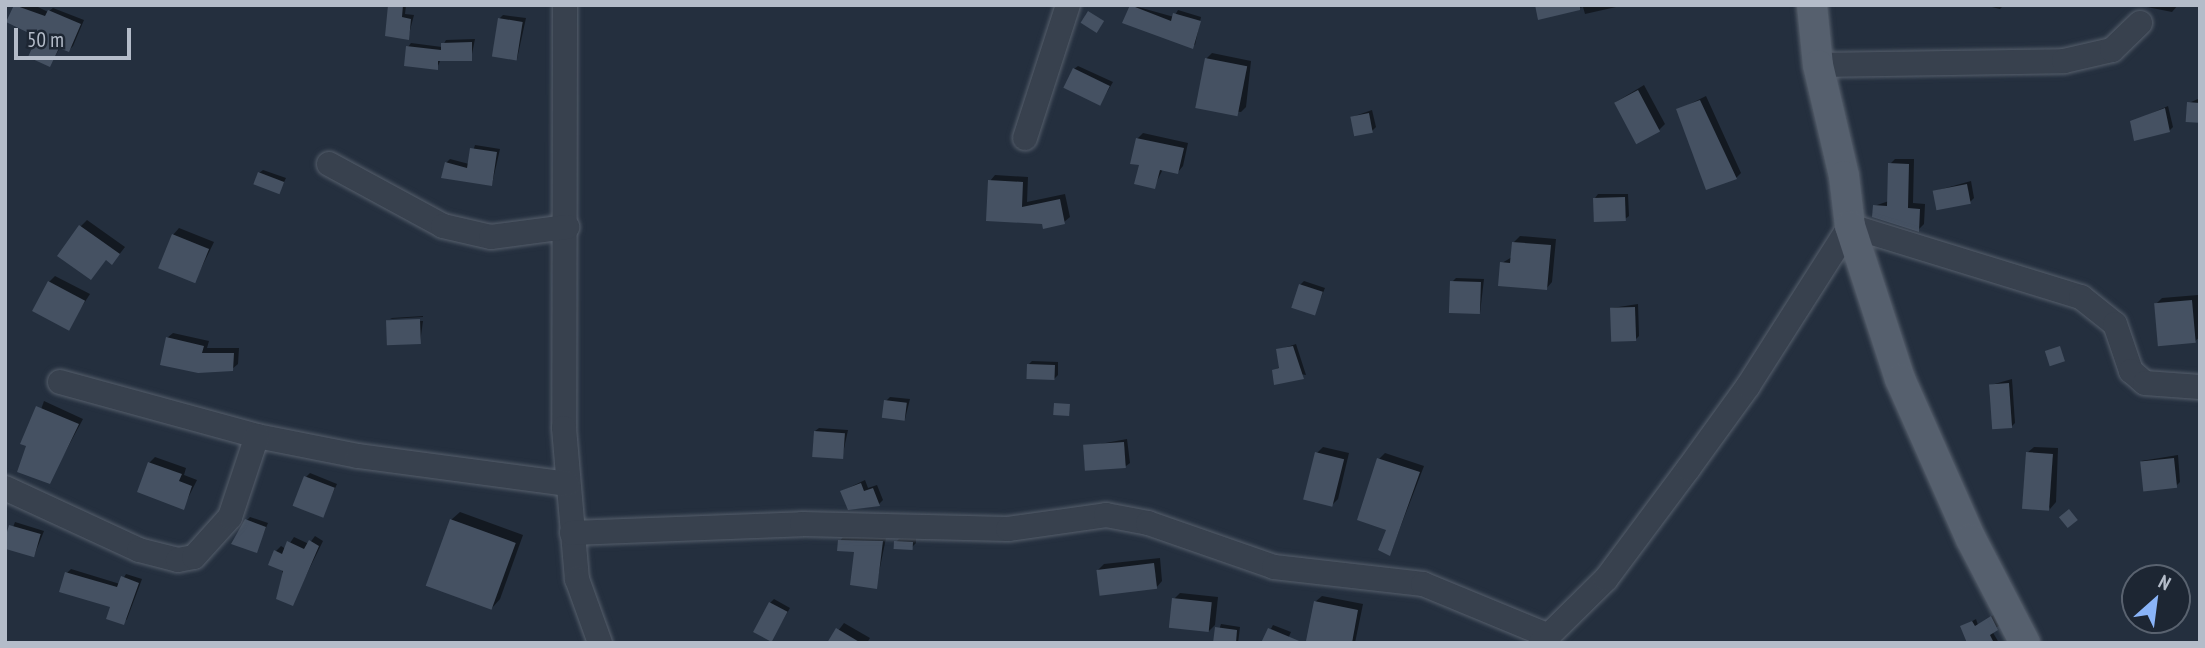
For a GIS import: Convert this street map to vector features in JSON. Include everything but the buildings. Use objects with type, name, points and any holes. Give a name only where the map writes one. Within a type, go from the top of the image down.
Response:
[{"type":"main road","points":[[1812,5],[1818,65],[1844,176],[1850,226],[1900,379],[1970,538],[2025,643]]},
{"type":"street","points":[[565,5],[567,227],[563,335],[567,484],[577,579],[600,643]]},
{"type":"street","points":[[1025,138],[1068,5]]},
{"type":"street","points":[[1818,65],[2064,61],[2112,50],[2140,23]]},
{"type":"street","points":[[329,163],[443,226],[491,237],[567,227]]},
{"type":"street","points":[[572,533],[802,524],[1008,529],[1106,515],[1148,523],[1274,567],[1423,584],[1544,639],[1606,579],[1688,469],[1748,386],[1850,226],[2081,297],[2115,324],[2131,371],[2146,383],[2200,387]]},
{"type":"street","points":[[60,382],[257,436],[358,456],[567,484]]},
{"type":"street","points":[[5,488],[139,550],[178,560],[194,557],[230,517],[257,436]]}]
